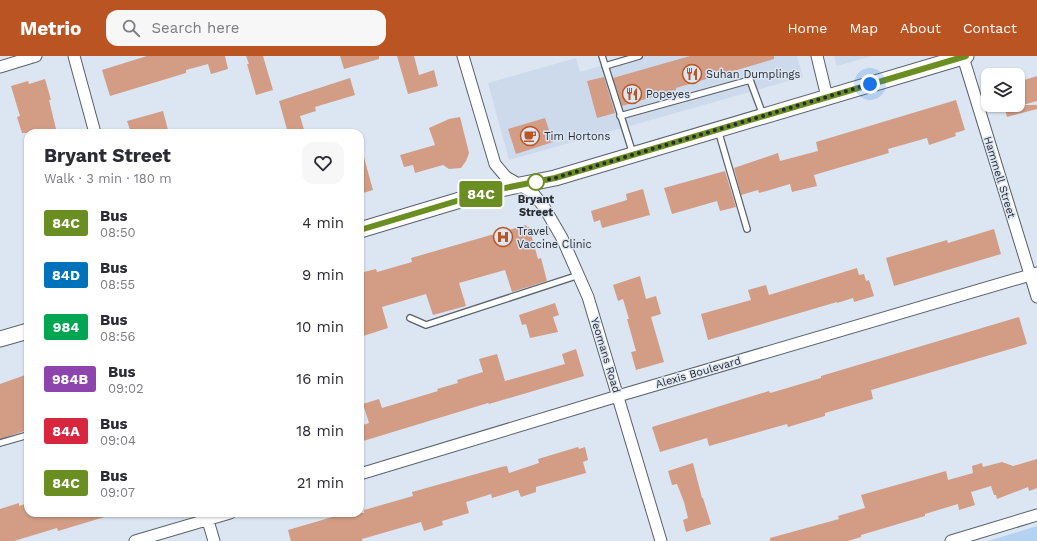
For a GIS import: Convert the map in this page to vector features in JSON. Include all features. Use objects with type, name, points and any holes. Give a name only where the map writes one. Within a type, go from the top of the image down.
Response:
[{"type":"main road","points":[[364,229],[490,191],[555,178],[964,56]]},
{"type":"main road","points":[[0,339],[24,332]]},
{"type":"street","points":[[0,67],[36,56]]},
{"type":"street","points":[[74,56],[94,129]]},
{"type":"street","points":[[463,56],[495,164],[506,177],[521,186]]},
{"type":"street","points":[[817,56],[828,97]]},
{"type":"street","name":"Hammell Street","points":[[964,56],[1034,274],[1037,297]]},
{"type":"street","name":"Yeomans Road","points":[[521,186],[532,192],[544,207],[562,238],[588,297],[660,541]]},
{"type":"street","name":"Alexis Boulevard","points":[[364,473],[618,396],[1034,274]]},
{"type":"street","points":[[951,541],[1037,515]]},
{"type":"street","points":[[136,541],[203,517]]},
{"type":"street","points":[[206,517],[214,541]]},
{"type":"lane","points":[[602,56],[633,155]]},
{"type":"lane","points":[[605,66],[639,56]]},
{"type":"lane","points":[[620,116],[750,80],[764,116]]},
{"type":"lane","points":[[718,129],[747,229]]},
{"type":"lane","points":[[410,318],[426,325],[579,275]]},
{"type":"lane","points":[[0,443],[24,436]]},
{"type":"shaded area","points":[[635,56],[797,56],[803,77],[509,160],[488,83],[576,58],[580,72]]},
{"type":"shaded area","points":[[834,56],[872,56],[837,66]]},
{"type":"shaded area","points":[[1037,526],[1037,541],[988,541]]},
{"type":"building","points":[[147,56],[225,56],[228,69],[211,74],[208,64],[186,70],[186,73],[110,96],[102,70]]},
{"type":"building","points":[[246,56],[263,56],[273,90],[256,95]]},
{"type":"building","points":[[340,56],[379,56],[379,59],[344,69]]},
{"type":"building","points":[[397,56],[414,56],[419,75],[434,70],[438,86],[408,94]]},
{"type":"building","points":[[690,56],[774,56],[774,59],[676,88],[676,90],[622,106],[613,78]]},
{"type":"building","points":[[1037,76],[1037,101],[1025,104],[1025,80]]},
{"type":"building","points":[[604,77],[615,113],[597,118],[587,81]]},
{"type":"building","points":[[350,78],[355,95],[315,107],[316,111],[300,116],[304,129],[287,129],[279,101]]},
{"type":"building","points":[[45,79],[51,100],[49,100],[56,129],[24,129],[24,133],[22,133],[17,117],[20,116],[11,86],[28,81],[29,84]]},
{"type":"building","points":[[956,100],[965,130],[955,133],[956,136],[929,145],[927,138],[888,149],[889,153],[814,175],[817,186],[792,192],[790,184],[759,193],[758,190],[741,195],[734,168],[778,153],[780,161],[818,151],[816,142]]},
{"type":"building","points":[[1025,105],[1037,105],[1037,109],[1007,117],[1006,112],[1025,112]]},
{"type":"building","points":[[163,111],[168,129],[130,129],[127,121]]},
{"type":"building","points":[[460,117],[469,153],[461,168],[449,169],[443,165],[415,173],[413,165],[404,167],[400,155],[435,145],[429,128],[449,119]]},
{"type":"building","name":"Tim Hortons","points":[[545,118],[553,142],[516,154],[508,129]]},
{"type":"building","points":[[364,158],[373,190],[364,193]]},
{"type":"building","points":[[725,171],[736,207],[720,211],[717,201],[672,214],[664,188]]},
{"type":"building","points":[[643,189],[650,215],[602,228],[600,220],[594,222],[591,211],[627,200],[626,194]]},
{"type":"building","points":[[526,225],[529,227],[538,259],[541,258],[547,281],[512,292],[505,270],[459,283],[466,306],[433,315],[426,294],[382,307],[388,328],[364,336],[364,272],[376,269],[377,272],[412,262],[411,258]]},
{"type":"building","points":[[994,229],[1001,254],[894,286],[886,258],[947,240],[948,243]]},
{"type":"building","points":[[857,268],[859,275],[864,274],[866,281],[869,280],[874,296],[854,302],[853,298],[837,302],[708,340],[701,314],[751,300],[748,290],[766,285],[769,295]]},
{"type":"building","points":[[640,276],[646,299],[656,296],[661,314],[651,317],[664,362],[636,370],[631,352],[636,351],[627,319],[629,319],[623,299],[618,301],[613,285]]},
{"type":"building","points":[[555,303],[559,315],[553,317],[558,332],[530,338],[526,324],[522,325],[519,315]]},
{"type":"building","points":[[1019,317],[1027,344],[871,390],[873,399],[825,413],[825,416],[788,427],[787,424],[709,446],[707,438],[660,452],[652,427],[769,391],[770,393],[821,378],[821,376]]},
{"type":"building","points":[[576,349],[584,376],[489,404],[488,403],[364,441],[364,425],[369,423],[364,404],[379,399],[382,408],[438,391],[437,389],[458,383],[457,380],[483,372],[479,359],[497,354],[505,381],[565,364],[562,354]]},
{"type":"building","points":[[24,375],[24,431],[0,439],[0,384]]},
{"type":"building","points":[[578,447],[579,449],[585,447],[588,460],[583,462],[586,473],[536,487],[536,492],[521,497],[518,490],[492,498],[491,494],[466,502],[469,513],[442,521],[443,525],[424,531],[421,522],[362,539],[362,541],[291,541],[288,530],[332,517],[364,517],[364,510],[413,496],[412,492],[501,467],[507,466],[509,473],[539,463],[538,459]]},
{"type":"building","points":[[1037,459],[1037,488],[1029,491],[1028,487],[997,499],[991,486],[971,492],[975,505],[959,510],[958,504],[925,514],[925,516],[861,535],[861,537],[848,541],[770,541],[770,538],[839,519],[838,516],[865,508],[861,495],[946,471],[948,480],[973,473],[972,466],[982,463],[983,467],[1002,462],[1013,466]]},
{"type":"building","points":[[693,463],[702,498],[711,524],[686,532],[683,520],[688,518],[684,502],[677,484],[672,485],[668,471]]},
{"type":"building","points":[[19,503],[19,506],[24,504],[24,517],[105,517],[58,531],[57,528],[14,541],[0,541],[0,509]]},
{"type":"bus line","name":"84C","points":[[364,229],[490,191],[555,178],[966,56]]},
{"type":"place","name":"Suhan Dumplings","points":[[692,74]]},
{"type":"place","name":"Popeyes","points":[[632,94]]},
{"type":"place","name":"Tim Hortons","points":[[530,136]]},
{"type":"place","name":"Bryant Street","points":[[536,182]]},
{"type":"place","name":"Travel Vaccine Clinic","points":[[503,237]]},
{"type":"route","points":[[536,182],[532,183],[555,178],[870,84]]}]
